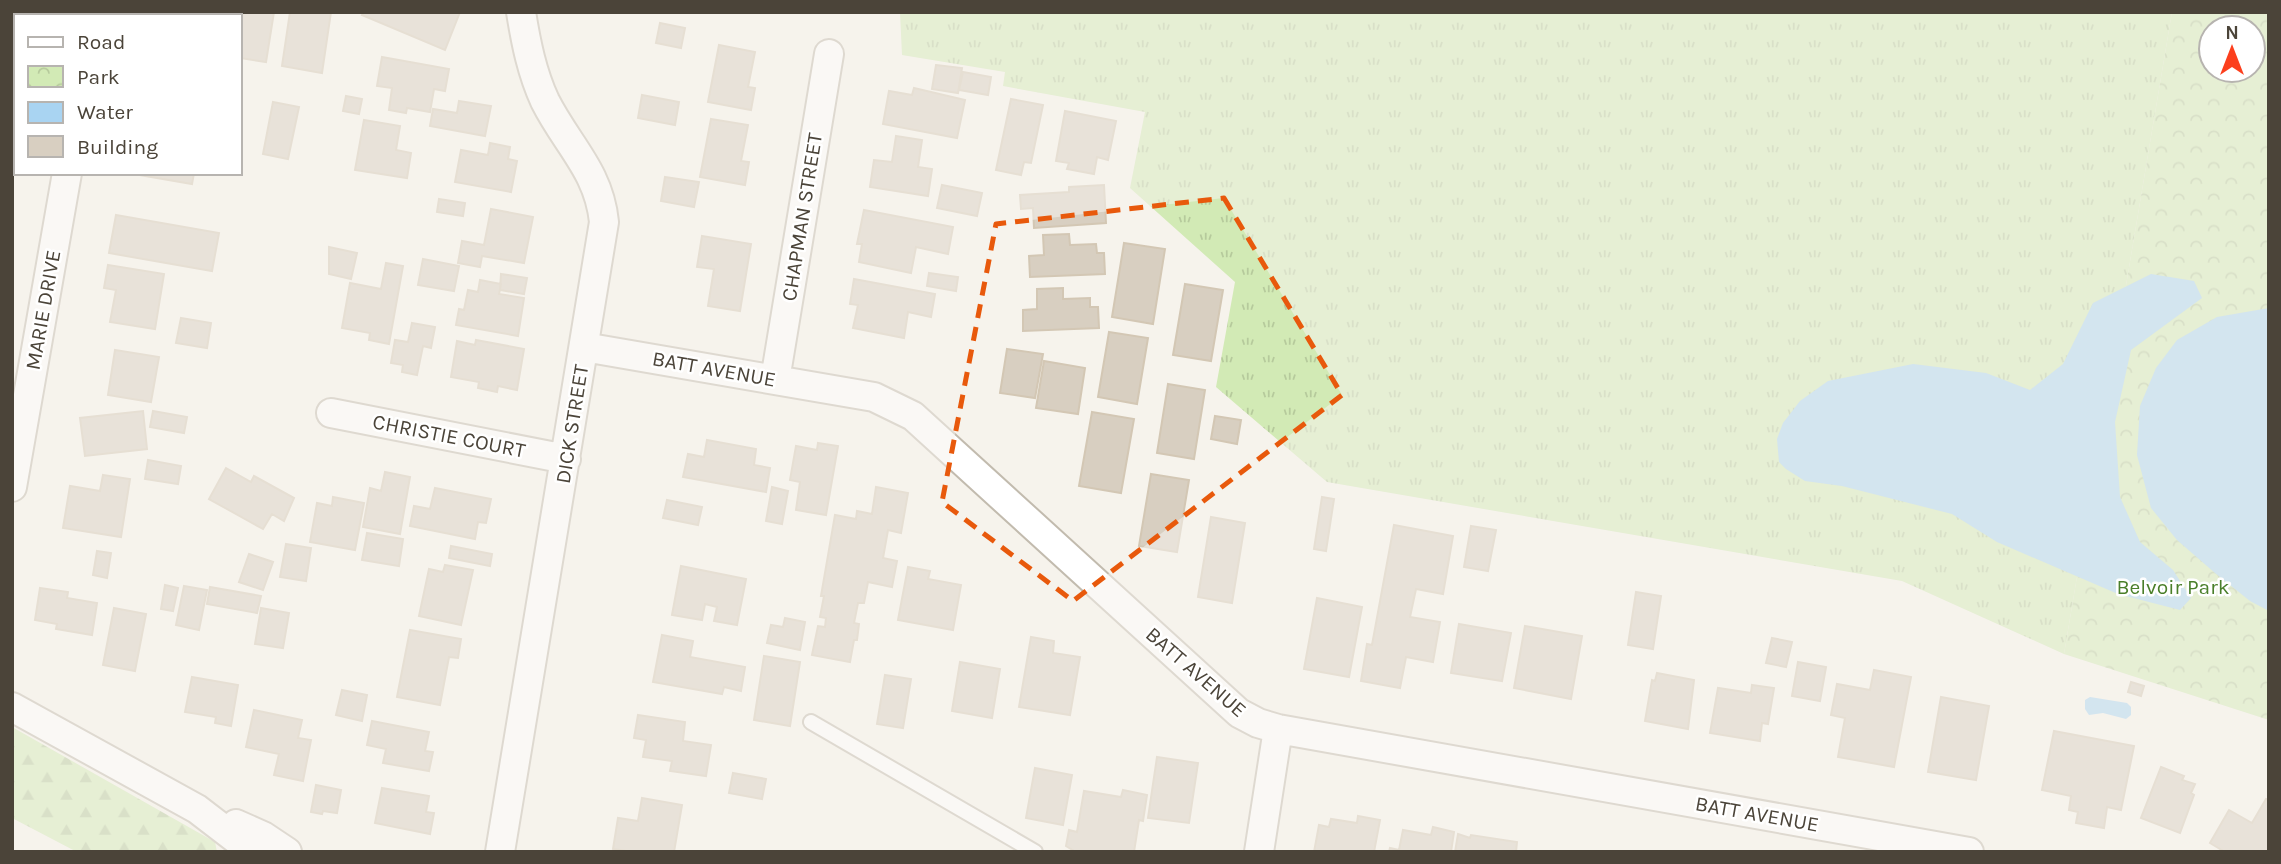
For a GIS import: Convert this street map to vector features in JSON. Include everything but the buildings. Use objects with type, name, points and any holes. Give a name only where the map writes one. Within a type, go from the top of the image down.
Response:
[{"type":"street","name":"DICK STREET","points":[[500,852],[604,222],[602,203],[594,180],[545,101],[527,52],[521,12]]},
{"type":"street","name":"CHAPMAN STREET","points":[[775,380],[829,54]]},
{"type":"street","name":"MARIE DRIVE","points":[[12,487],[66,175]]},
{"type":"street","name":"BATT AVENUE","points":[[584,347],[874,397],[913,416],[1239,713],[1258,723],[1278,729],[1969,852]]},
{"type":"street","name":"CHRISTIE COURT","points":[[331,413],[566,459]]},
{"type":"street","points":[[12,708],[197,809],[249,829],[287,852]]},
{"type":"street","points":[[1259,852],[1278,729]]},
{"type":"street","points":[[197,809],[253,852]]},
{"type":"lane","points":[[811,722],[1035,852]]},
{"type":"highlighted area","points":[[1224,198],[1342,395],[1073,601],[942,502],[996,224]]},
{"type":"green space","points":[[900,12],[2172,12],[2064,654],[1902,581],[1327,482],[1216,387],[1235,282],[1130,188],[1145,112],[1003,86],[1005,72],[902,55]]},
{"type":"green space","name":"Belvoir Park","points":[[2172,12],[2269,12],[2269,720],[2064,654]]},
{"type":"green space","points":[[12,727],[215,842],[217,852],[77,852],[12,818]]},
{"type":"water","points":[[2151,274],[2194,281],[2202,298],[2131,350],[2115,422],[2120,497],[2140,542],[2173,570],[2191,598],[2180,610],[2118,594],[1997,542],[1952,514],[1842,486],[1805,481],[1779,462],[1777,439],[1783,423],[1800,401],[1828,381],[1913,364],[1986,373],[2030,390],[2063,364],[2093,303]]},
{"type":"water","points":[[2269,308],[2269,611],[2250,601],[2177,540],[2151,508],[2137,455],[2140,406],[2156,368],[2177,340],[2217,317]]},
{"type":"water","points":[[2090,697],[2127,703],[2131,707],[2131,715],[2126,719],[2103,713],[2089,715],[2085,709],[2085,700]]}]
